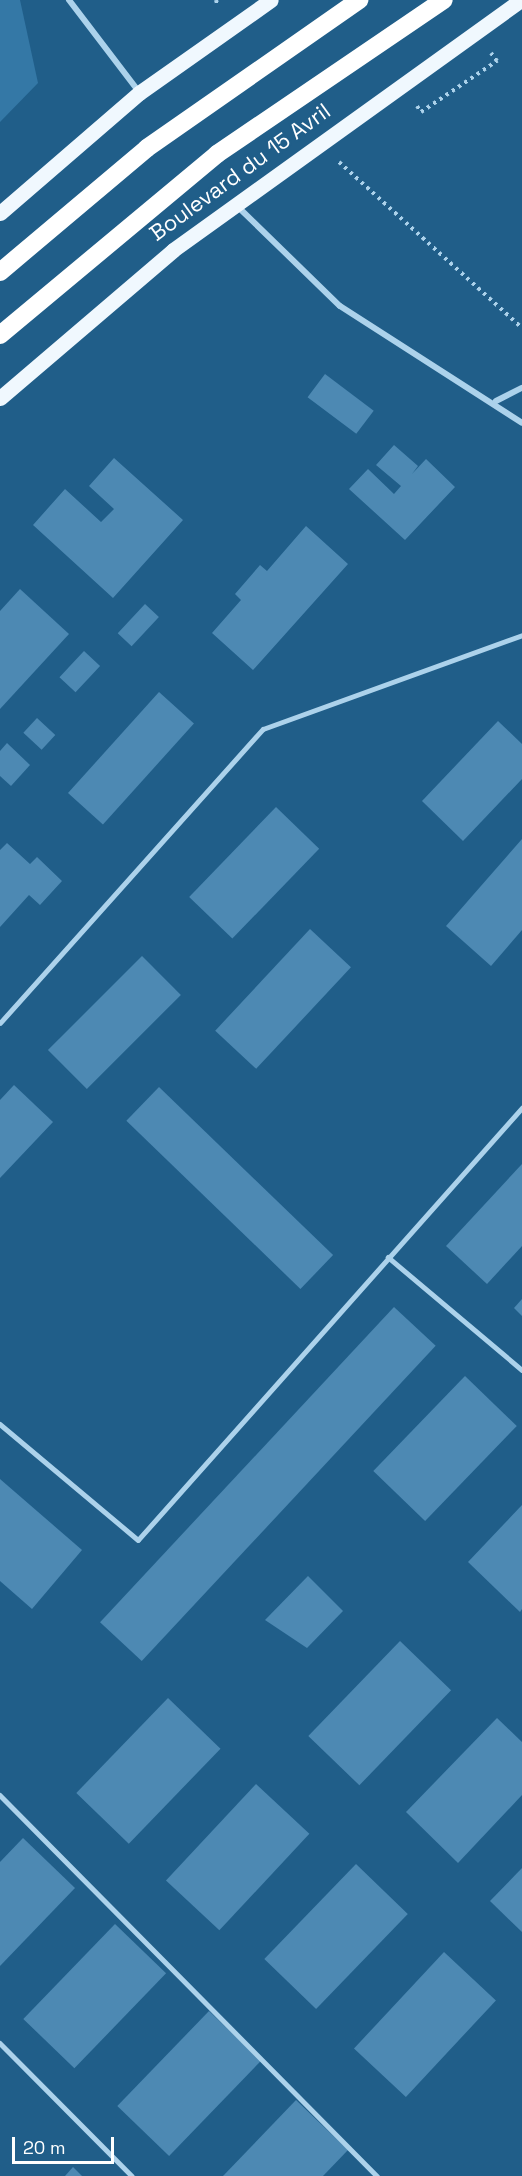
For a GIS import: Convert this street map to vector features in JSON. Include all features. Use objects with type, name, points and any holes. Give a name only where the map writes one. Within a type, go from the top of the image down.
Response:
[{"type":"highway","points":[[0,272],[147,148],[359,0]]},
{"type":"highway","name":"Boulevard du 15 Avril","points":[[0,335],[216,154],[444,0]]},
{"type":"main road","points":[[0,213],[139,93],[271,0]]},
{"type":"main road","name":"Boulevard du 15 Avril","points":[[0,398],[75,329],[234,204],[521,0]]},
{"type":"street","points":[[69,0],[139,93]]},
{"type":"street","points":[[234,204],[340,306],[496,401],[522,423]]},
{"type":"street","points":[[496,401],[522,388]]},
{"type":"lane","points":[[0,1023],[263,729],[522,635]]},
{"type":"lane","points":[[0,1424],[138,1540],[522,1108]]},
{"type":"lane","points":[[388,1257],[522,1370]]},
{"type":"lane","points":[[0,1795],[377,2176]]},
{"type":"lane","points":[[0,2043],[132,2176]]},
{"type":"path","points":[[216,0],[220,5]]},
{"type":"path","points":[[421,112],[497,61],[487,47]]},
{"type":"path","points":[[332,155],[522,328]]},
{"type":"shaded area","points":[[0,0],[20,0],[38,83],[0,122]]},
{"type":"building","points":[[325,374],[374,411],[356,434],[308,397]]},
{"type":"building","points":[[394,445],[418,466],[412,474],[426,459],[455,487],[405,540],[349,489],[368,469],[394,494],[401,486],[376,465]]},
{"type":"building","points":[[114,458],[183,520],[113,598],[33,525],[65,489],[101,522],[114,509],[89,486]]},
{"type":"building","points":[[306,526],[348,564],[253,670],[212,633],[241,600],[235,594],[260,565],[267,571]]},
{"type":"building","points":[[20,589],[69,634],[0,709],[0,611]]},
{"type":"building","points":[[145,604],[159,617],[132,646],[118,633]]},
{"type":"building","points":[[84,651],[100,666],[76,692],[59,677]]},
{"type":"building","points":[[159,692],[194,723],[103,825],[68,793]]},
{"type":"building","points":[[37,718],[55,735],[42,750],[23,733]]},
{"type":"building","points":[[498,721],[522,744],[522,779],[463,841],[422,801]]},
{"type":"building","points":[[7,743],[30,765],[11,786],[0,776],[0,751]]},
{"type":"building","points":[[276,807],[319,849],[232,939],[189,897]]},
{"type":"building","points":[[522,839],[522,930],[491,966],[446,926]]},
{"type":"building","points":[[7,843],[30,864],[37,857],[62,881],[40,905],[29,895],[0,927],[0,850]]},
{"type":"building","points":[[310,929],[351,967],[256,1069],[215,1031]]},
{"type":"building","points":[[142,956],[181,995],[87,1089],[48,1050]]},
{"type":"building","points":[[14,1085],[53,1122],[0,1178],[0,1100]]},
{"type":"building","points":[[159,1087],[333,1255],[300,1289],[126,1121]]},
{"type":"building","points":[[522,1164],[522,1246],[487,1284],[446,1246]]},
{"type":"building","points":[[522,1299],[522,1316],[514,1308]]},
{"type":"building","points":[[394,1307],[436,1346],[142,1661],[100,1622]]},
{"type":"building","points":[[465,1376],[517,1426],[425,1521],[373,1471]]},
{"type":"building","points":[[0,1479],[82,1550],[32,1609],[0,1581]]},
{"type":"building","points":[[522,1505],[522,1609],[520,1612],[468,1562]]},
{"type":"building","points":[[308,1576],[343,1611],[307,1648],[265,1620]]},
{"type":"building","points":[[400,1641],[451,1690],[359,1785],[308,1736]]},
{"type":"building","points":[[168,1698],[221,1749],[129,1844],[76,1793]]},
{"type":"building","points":[[497,1718],[522,1742],[522,1795],[458,1863],[406,1812]]},
{"type":"building","points":[[256,1784],[309,1834],[219,1930],[166,1881]]},
{"type":"building","points":[[23,1838],[75,1888],[0,1966],[0,1862]]},
{"type":"building","points":[[356,1864],[408,1914],[316,2009],[264,1959]]},
{"type":"building","points":[[522,1868],[522,1932],[490,1901]]},
{"type":"building","points":[[115,1924],[166,1973],[74,2068],[23,2019]]},
{"type":"building","points":[[444,1952],[496,2000],[406,2097],[354,2049]]},
{"type":"building","points":[[209,2011],[261,2061],[169,2156],[117,2106]]},
{"type":"building","points":[[296,2100],[348,2150],[323,2176],[223,2176]]},
{"type":"building","points":[[73,2167],[82,2176],[65,2176]]}]
